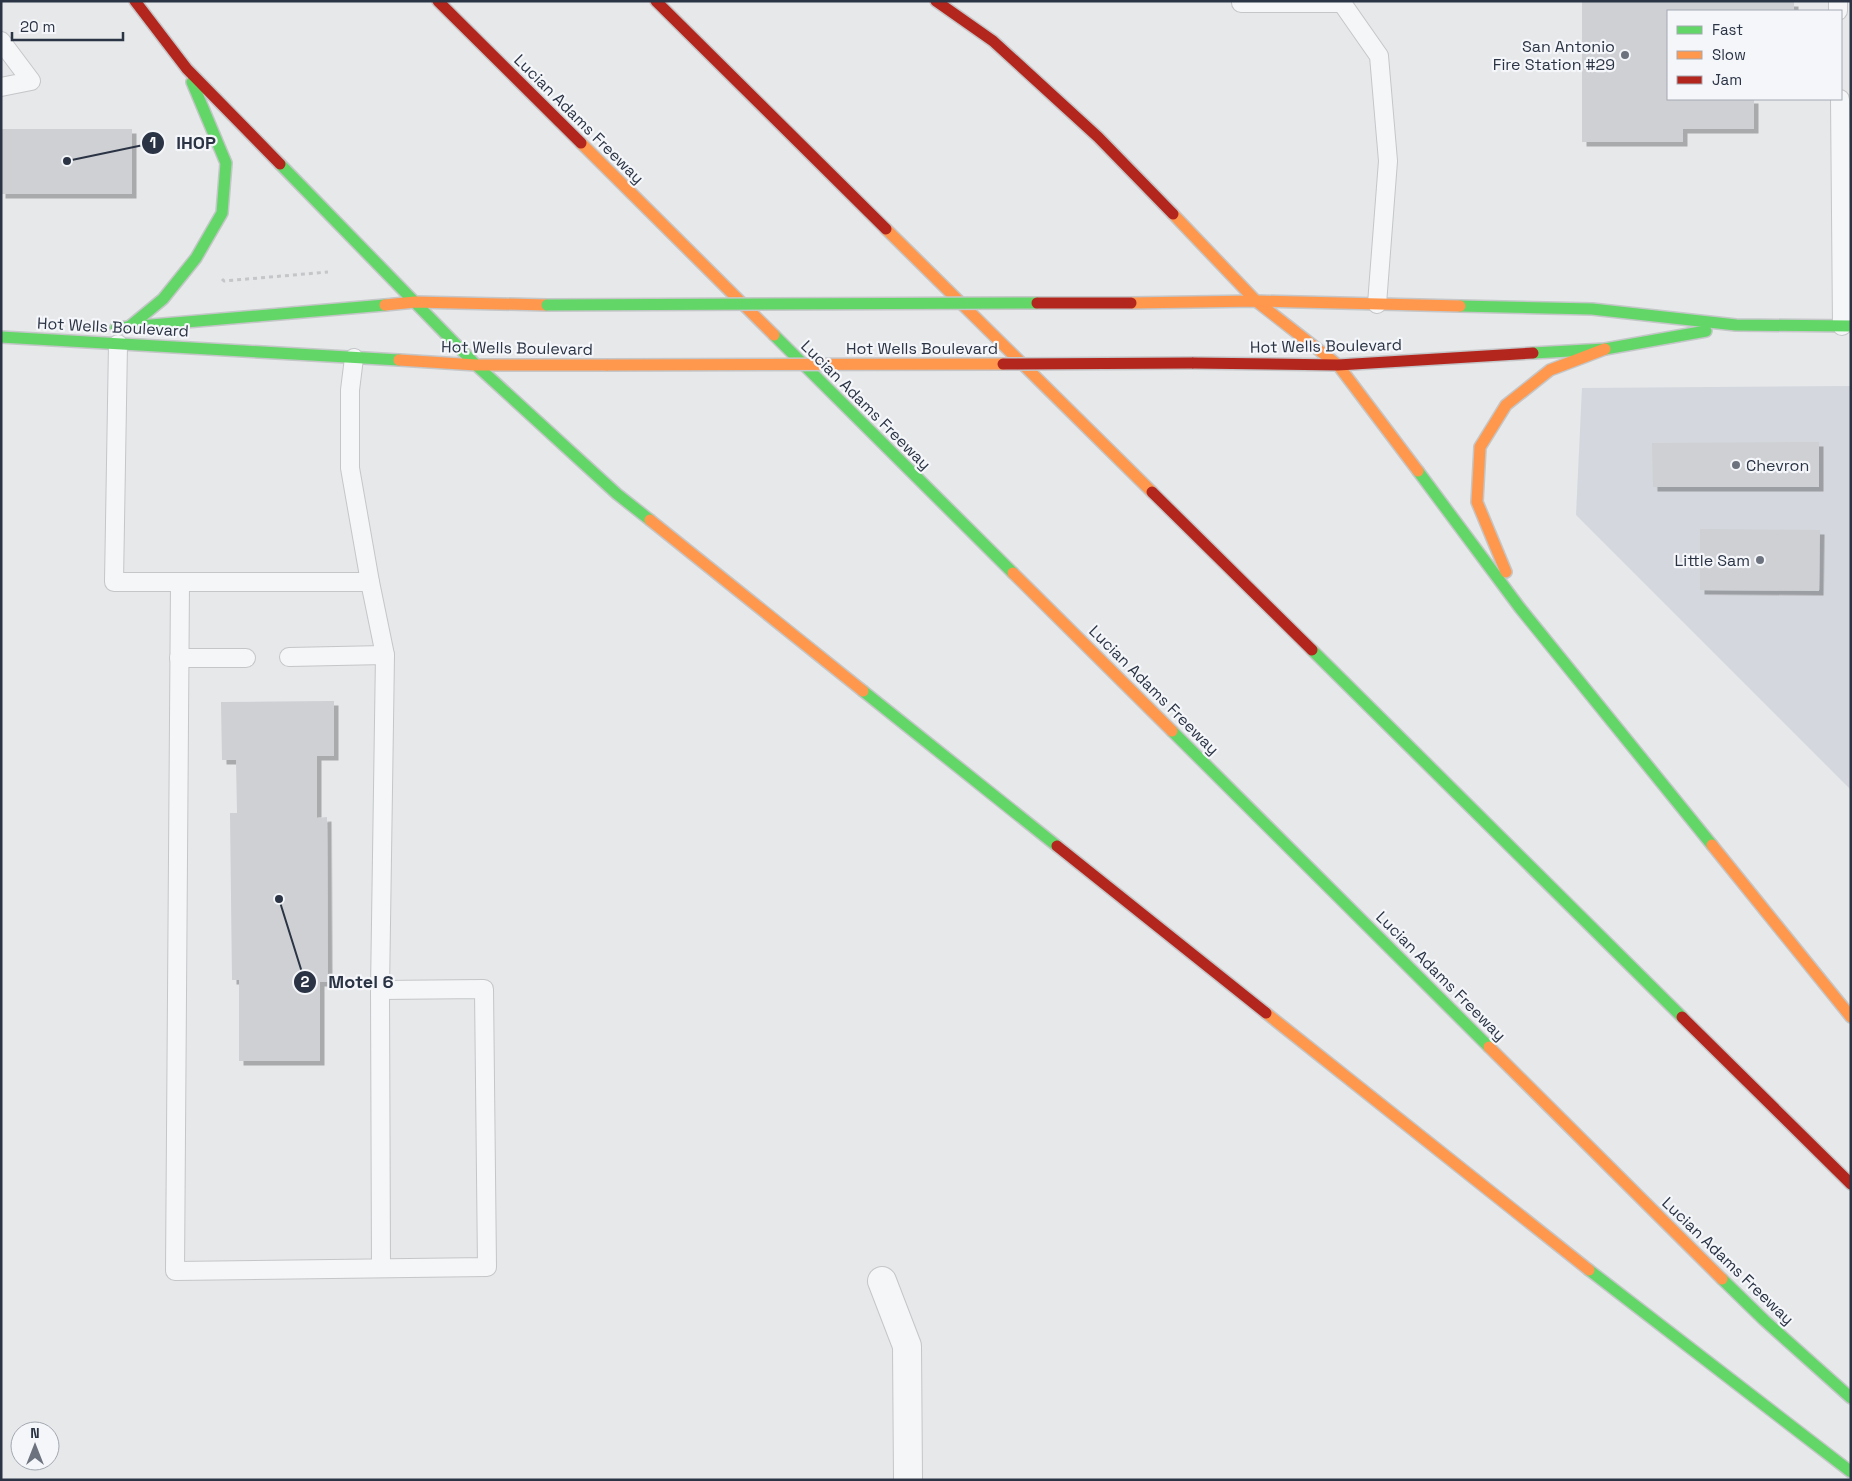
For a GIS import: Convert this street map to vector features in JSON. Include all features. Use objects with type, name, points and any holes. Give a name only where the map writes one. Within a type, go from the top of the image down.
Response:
[{"type":"main road","points":[[135,1],[187,69],[476,365],[633,506],[1636,1308],[1851,1472]]},
{"type":"main road","name":"Lucian Adams Freeway","points":[[438,1],[1764,1320],[1851,1398]]},
{"type":"main road","points":[[656,1],[1851,1184]]},
{"type":"main road","points":[[936,1],[993,41],[1098,137],[1256,301],[1338,365],[1520,608],[1851,1017]]},
{"type":"main road","points":[[129,327],[163,299],[196,258],[222,213],[226,163],[187,69]]},
{"type":"main road","name":"Hot Wells Boulevard","points":[[15,338],[415,302],[547,306],[1256,301],[1592,309],[1736,325],[1846,326]]},
{"type":"main road","name":"Hot Wells Boulevard","points":[[1,338],[476,365],[1338,365],[1605,349],[1736,325]]},
{"type":"main road","points":[[1520,608],[1477,502],[1480,447],[1506,405],[1550,370],[1605,349]]},
{"type":"street","points":[[882,1281],[907,1346],[908,1480]]},
{"type":"lane","points":[[1240,2],[1342,2],[1379,56],[1388,161],[1377,304]]},
{"type":"lane","points":[[1,41],[31,81],[1,87]]},
{"type":"lane","points":[[1840,100],[1846,326]]},
{"type":"lane","points":[[118,344],[114,582],[370,582]]},
{"type":"lane","points":[[354,358],[350,390],[350,468],[385,655],[380,990],[381,1268]]},
{"type":"lane","points":[[180,583],[175,1271],[487,1267],[484,989],[380,990]]},
{"type":"lane","points":[[289,656],[385,655]]},
{"type":"lane","points":[[179,658],[246,658]]},
{"type":"path","points":[[221,277],[224,281],[328,272]]},
{"type":"shaded area","points":[[1851,386],[1851,790],[1576,515],[1582,388]]},
{"type":"building","name":"San Antonio Fire Station #29","points":[[1582,2],[1794,2],[1794,10],[1667,10],[1667,100],[1754,100],[1754,129],[1683,129],[1683,142],[1582,142]]},
{"type":"building","points":[[1,129],[132,129],[132,194],[1,194]]},
{"type":"building","name":"Chevron","points":[[1819,442],[1819,487],[1653,487],[1652,443]]},
{"type":"building","name":"Little Sam","points":[[1700,529],[1820,530],[1819,591],[1700,590]]},
{"type":"building","points":[[334,701],[334,756],[317,756],[317,818],[327,817],[328,982],[320,982],[320,1061],[239,1061],[239,980],[232,980],[230,813],[237,813],[236,760],[222,760],[221,702]]},
{"type":"traffic: fast","points":[[129,327],[163,299],[196,258],[222,213],[226,163],[192,82]]},
{"type":"traffic: fast","points":[[280,164],[476,365],[617,494],[650,520]]},
{"type":"traffic: fast","points":[[547,305],[1037,303]]},
{"type":"traffic: fast","points":[[116,328],[385,305]]},
{"type":"traffic: fast","points":[[1460,306],[1592,309],[1736,325],[1851,326]]},
{"type":"traffic: fast","points":[[1533,353],[1605,349],[1706,331]]},
{"type":"traffic: fast","points":[[774,335],[1013,573]]},
{"type":"traffic: fast","points":[[1,337],[399,360]]},
{"type":"traffic: fast","points":[[1418,471],[1520,608],[1712,845]]},
{"type":"traffic: fast","points":[[1312,650],[1682,1017]]},
{"type":"traffic: fast","points":[[863,691],[1057,846]]},
{"type":"traffic: fast","points":[[1172,731],[1489,1047]]},
{"type":"traffic: fast","points":[[1589,1270],[1851,1472]]},
{"type":"traffic: fast","points":[[1722,1279],[1764,1320],[1851,1398]]},
{"type":"traffic: slow","points":[[581,143],[774,335]]},
{"type":"traffic: slow","points":[[1173,214],[1256,301],[1338,365],[1418,471]]},
{"type":"traffic: slow","points":[[886,229],[1152,492]]},
{"type":"traffic: slow","points":[[1131,303],[1256,301],[1460,306]]},
{"type":"traffic: slow","points":[[385,305],[415,302],[547,305]]},
{"type":"traffic: slow","points":[[1506,572],[1477,502],[1480,447],[1506,405],[1550,370],[1605,349]]},
{"type":"traffic: slow","points":[[399,360],[476,365],[608,365]]},
{"type":"traffic: slow","points":[[608,365],[1003,364]]},
{"type":"traffic: slow","points":[[650,520],[863,691]]},
{"type":"traffic: slow","points":[[1013,573],[1172,731]]},
{"type":"traffic: slow","points":[[1712,845],[1851,1017]]},
{"type":"traffic: slow","points":[[1266,1013],[1589,1270]]},
{"type":"traffic: slow","points":[[1489,1047],[1722,1279]]},
{"type":"traffic: jam","points":[[135,1],[187,69],[280,164]]},
{"type":"traffic: jam","points":[[438,1],[581,143]]},
{"type":"traffic: jam","points":[[656,1],[886,229]]},
{"type":"traffic: jam","points":[[936,1],[993,41],[1098,137],[1173,214]]},
{"type":"traffic: jam","points":[[1037,303],[1131,303]]},
{"type":"traffic: jam","points":[[1192,363],[1338,365],[1533,353]]},
{"type":"traffic: jam","points":[[1003,364],[1192,363]]},
{"type":"traffic: jam","points":[[1152,492],[1312,650]]},
{"type":"traffic: jam","points":[[1057,846],[1266,1013]]},
{"type":"traffic: jam","points":[[1682,1017],[1851,1184]]},
{"type":"place","name":"San Antonio Fire Station #29","points":[[1625,55]]},
{"type":"place","name":"IHOP","points":[[67,161]]},
{"type":"place","name":"Chevron","points":[[1736,465]]},
{"type":"place","name":"Little Sam","points":[[1760,560]]},
{"type":"place","name":"Motel 6","points":[[279,899]]}]
